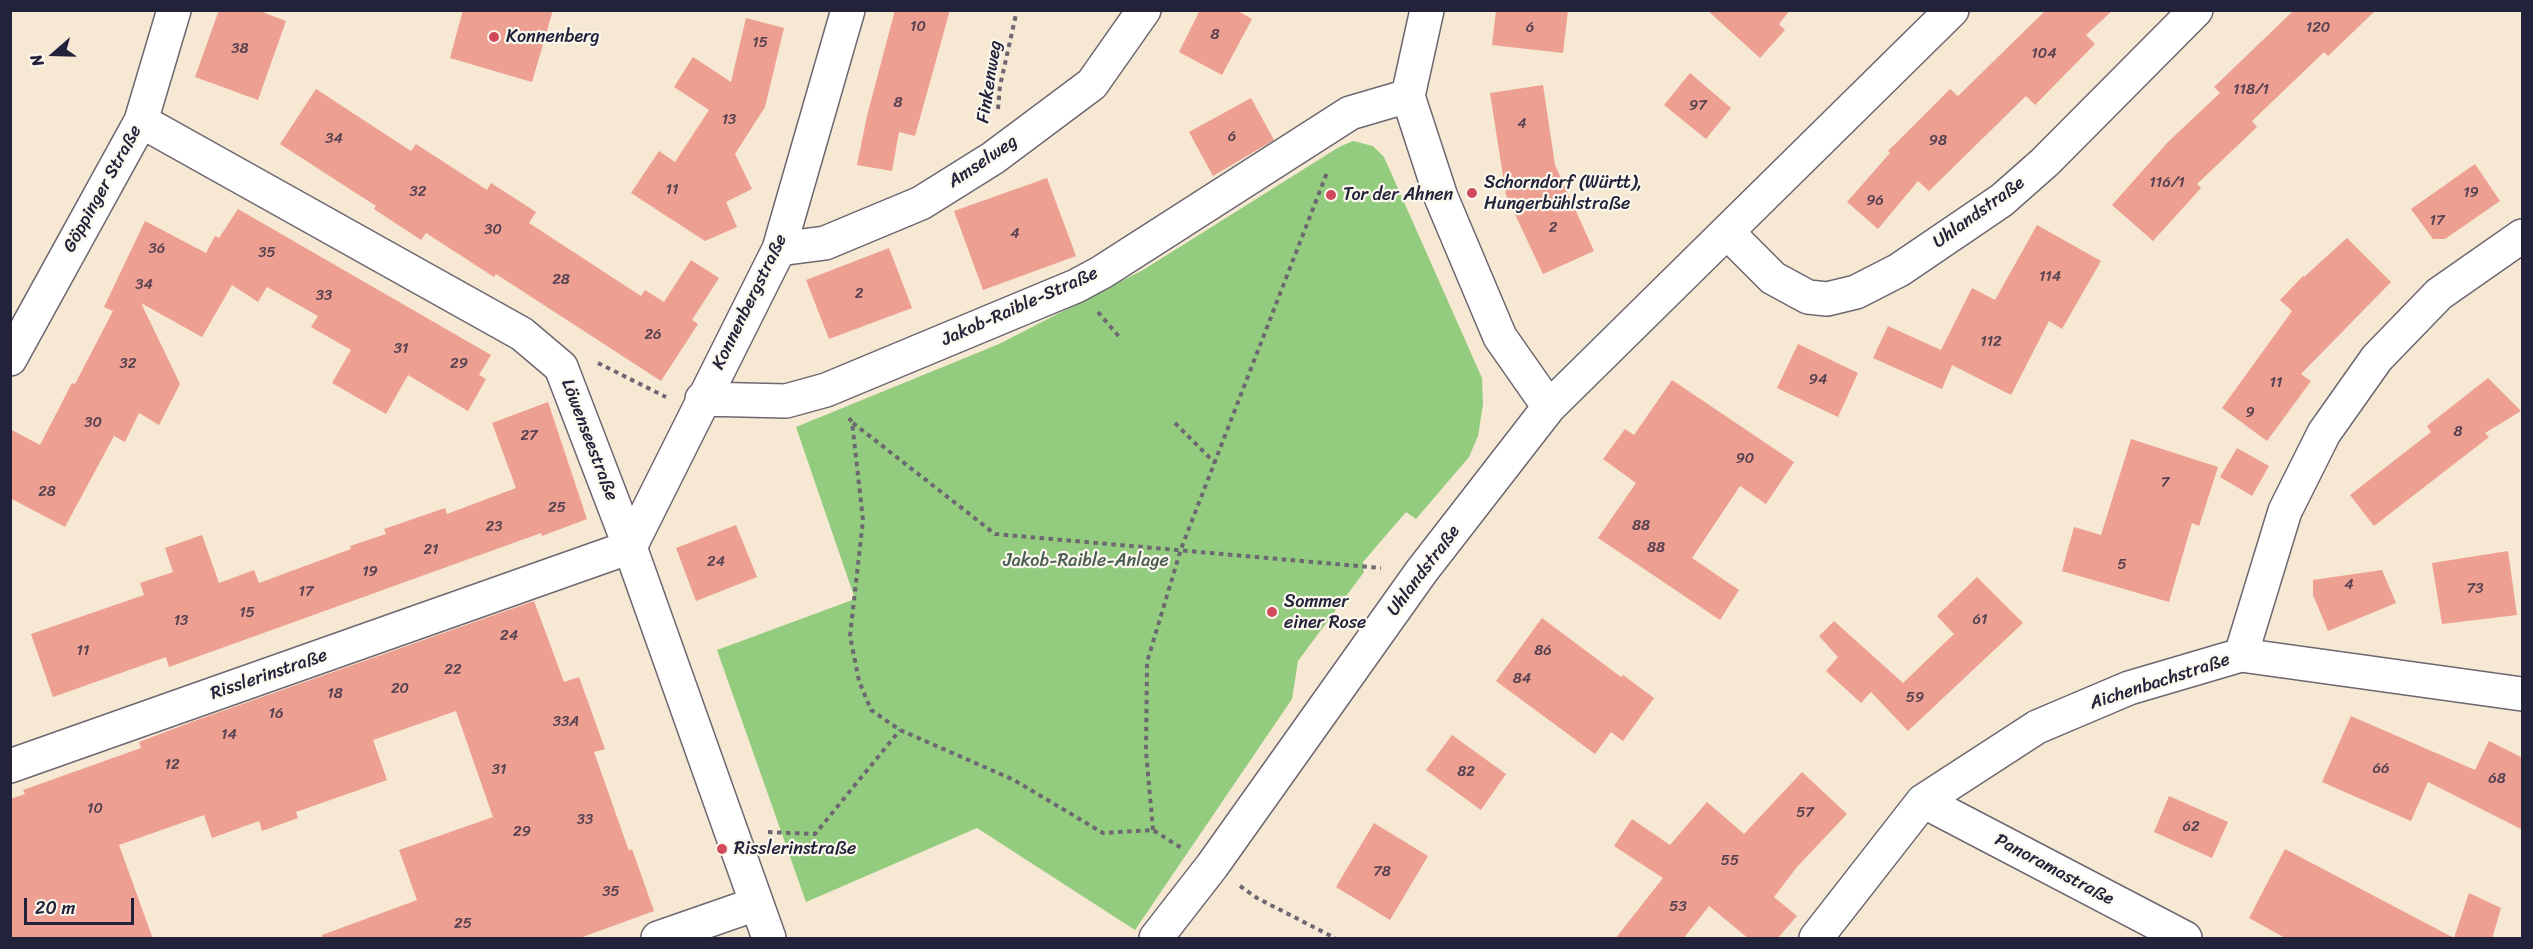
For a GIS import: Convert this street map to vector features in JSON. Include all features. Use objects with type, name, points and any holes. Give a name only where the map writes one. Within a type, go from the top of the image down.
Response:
[{"type":"street","name":"Göppinger Straße","points":[[10,359],[141,122],[174,10]]},
{"type":"street","name":"Konnenbergstraße","points":[[630,547],[779,249],[848,10]]},
{"type":"street","name":"Amselweg","points":[[779,249],[825,243],[921,203],[993,158],[1092,84],[1144,10]]},
{"type":"street","points":[[1427,10],[1408,96],[1441,197],[1500,337],[1550,407]]},
{"type":"street","name":"Uhlandstraße","points":[[1156,939],[1212,867],[1421,572],[1550,407],[1952,10]]},
{"type":"street","name":"Uhlandstraße","points":[[1728,233],[1773,278],[1808,297],[1827,299],[1856,292],[1899,270],[2002,200],[2045,162],[2196,10]]},
{"type":"street","name":"Jakob-Raible-Straße","points":[[702,399],[786,401],[826,390],[1076,286],[1102,272],[1350,113],[1408,96]]},
{"type":"street","name":"Löwenseestraße","points":[[141,122],[522,334],[561,368],[630,547],[769,939]]},
{"type":"street","points":[[2241,655],[2285,511],[2324,433],[2378,358],[2439,294],[2523,236]]},
{"type":"street","name":"Risslerinstraße","points":[[10,766],[630,547]]},
{"type":"street","name":"Aichenbachstraße","points":[[1816,939],[1923,801],[2037,727],[2129,688],[2241,655],[2523,694]]},
{"type":"street","name":"Panoramastraße","points":[[1923,801],[2185,939]]},
{"type":"street","points":[[658,939],[756,904]]},
{"type":"path","name":"Finkenweg","points":[[993,158],[1000,86],[1017,10]]},
{"type":"path","points":[[1153,830],[1146,752],[1147,662],[1181,549],[1329,168]]},
{"type":"path","points":[[561,368],[599,363],[663,397],[702,399]]},
{"type":"path","points":[[826,390],[852,422],[995,534],[1421,572]]},
{"type":"path","points":[[852,422],[863,520],[849,636],[859,681],[871,710],[900,730],[1014,780],[1102,833],[1153,830],[1257,898],[1335,939]]},
{"type":"path","points":[[1175,423],[1215,463]]},
{"type":"path","points":[[731,830],[815,834],[900,730]]},
{"type":"green space","name":"Jakob-Raible-Anlage","points":[[1353,141],[1373,146],[1384,157],[1482,378],[1483,404],[1478,436],[1469,457],[1416,519],[1406,512],[1363,562],[1364,572],[1298,661],[1292,699],[1135,930],[977,828],[806,902],[717,650],[855,599],[796,427],[999,344],[1143,270],[1339,147]]},
{"type":"building","points":[[219,10],[257,10],[286,21],[258,100],[195,77]]},
{"type":"building","points":[[463,10],[553,10],[532,82],[450,58]]},
{"type":"building","points":[[895,10],[950,10],[915,136],[899,132],[892,171],[857,165],[867,116]]},
{"type":"building","points":[[1200,10],[1236,10],[1252,19],[1222,75],[1179,52]]},
{"type":"building","points":[[1496,10],[1568,10],[1563,53],[1492,45]]},
{"type":"building","points":[[1707,10],[1790,10],[1779,24],[1785,30],[1760,58]]},
{"type":"building","points":[[2046,10],[2113,10],[2086,35],[2095,44],[2035,105],[2026,96],[1929,191],[1918,181],[1878,229],[1847,202],[1890,153],[1888,151],[1950,89],[1958,96]]},
{"type":"building","points":[[2294,10],[2376,10],[2328,56],[2324,52],[2252,121],[2257,127],[2197,184],[2201,188],[2153,241],[2112,205],[2168,142],[2220,93],[2214,87]]},
{"type":"building","points":[[746,18],[784,28],[765,107],[735,154],[752,189],[726,202],[737,227],[705,241],[631,193],[659,151],[675,162],[709,110],[674,87],[693,57],[731,82]]},
{"type":"building","points":[[1690,73],[1731,108],[1706,139],[1664,105]]},
{"type":"building","points":[[1543,85],[1555,165],[1594,251],[1543,274],[1506,195],[1490,93]]},
{"type":"building","points":[[316,89],[411,151],[416,144],[487,190],[491,183],[536,212],[529,223],[641,296],[645,290],[664,302],[691,260],[719,278],[692,320],[698,324],[661,381],[496,274],[494,277],[426,233],[421,240],[374,209],[376,206],[280,144]]},
{"type":"building","points":[[1251,98],[1274,140],[1213,176],[1189,132]]},
{"type":"building","points":[[2475,164],[2500,201],[2445,239],[2433,239],[2411,209]]},
{"type":"building","points":[[1047,178],[1076,256],[983,290],[954,211]]},
{"type":"building","points":[[238,209],[491,355],[479,375],[486,379],[468,411],[408,375],[386,414],[332,383],[351,350],[311,327],[318,316],[267,287],[258,302],[232,285],[202,337],[141,303],[180,384],[159,425],[139,413],[125,442],[114,436],[65,527],[10,498],[10,429],[40,445],[113,311],[104,307],[145,221],[206,253],[215,236],[219,238]]},
{"type":"building","points":[[2037,225],[2101,261],[2062,329],[2049,321],[2011,395],[1952,365],[1942,389],[1873,358],[1888,326],[1941,350],[1972,288],[1995,300]]},
{"type":"building","points":[[2347,238],[2391,282],[2301,374],[2311,381],[2267,441],[2222,408],[2292,311],[2280,300],[2303,276]]},
{"type":"building","points":[[889,248],[912,308],[829,339],[806,280]]},
{"type":"building","points":[[1798,344],[1858,373],[1838,417],[1777,388]]},
{"type":"building","points":[[2488,378],[2521,411],[2485,433],[2489,437],[2374,526],[2350,495],[2431,432],[2427,426]]},
{"type":"building","points":[[1672,380],[1794,462],[1766,504],[1740,486],[1692,558],[1739,590],[1720,620],[1598,538],[1636,483],[1603,459],[1625,429],[1634,435]]},
{"type":"building","points":[[548,402],[587,519],[542,536],[541,533],[169,667],[166,657],[53,697],[31,634],[144,595],[140,583],[173,572],[165,548],[202,535],[219,583],[254,570],[259,583],[386,534],[384,529],[445,508],[447,514],[516,488],[492,423]]},
{"type":"building","points":[[2131,439],[2218,467],[2199,526],[2192,523],[2169,602],[2062,571],[2074,527],[2101,535]]},
{"type":"building","points":[[2237,448],[2269,466],[2252,496],[2220,477]]},
{"type":"building","points":[[736,525],[757,577],[696,601],[676,548]]},
{"type":"building","points":[[2508,551],[2517,615],[2442,624],[2432,563]]},
{"type":"building","points":[[2382,570],[2396,603],[2328,631],[2313,595],[2313,580]]},
{"type":"building","points":[[1977,577],[2023,623],[1908,731],[1871,692],[1861,703],[1826,671],[1838,657],[1819,636],[1834,621],[1903,683],[1954,634],[1937,616]]},
{"type":"building","points":[[534,601],[564,682],[579,677],[605,749],[594,752],[629,851],[632,849],[654,911],[577,939],[322,939],[322,935],[417,900],[399,850],[493,817],[456,711],[373,740],[387,780],[296,812],[298,818],[262,831],[259,821],[212,838],[204,815],[119,845],[153,939],[10,939],[10,799],[25,794],[23,790],[141,748],[139,742],[197,720]]},
{"type":"building","points":[[1542,618],[1621,677],[1623,675],[1654,698],[1623,741],[1611,732],[1595,754],[1496,681]]},
{"type":"building","points":[[2351,716],[2475,770],[2489,741],[2523,758],[2523,830],[2428,782],[2411,821],[2322,782]]},
{"type":"building","points":[[1452,735],[1506,774],[1481,810],[1426,770]]},
{"type":"building","points":[[1802,772],[1847,814],[1797,867],[1774,897],[1797,916],[1777,939],[1749,939],[1709,906],[1683,939],[1615,939],[1663,878],[1614,846],[1632,819],[1670,845],[1707,802],[1744,834]]},
{"type":"building","points":[[2169,796],[2228,822],[2212,858],[2154,832]]},
{"type":"building","points":[[1374,823],[1428,856],[1390,920],[1336,887]]},
{"type":"building","points":[[2285,849],[2454,938],[2469,893],[2501,908],[2492,939],[2287,939],[2249,918]]},
{"type":"place","name":"Konnenberg","points":[[494,37]]},
{"type":"place","name":"Schorndorf (Württ), Hungerbühlstraße","points":[[1472,193]]},
{"type":"place","name":"Tor der Ahnen","points":[[1331,195]]},
{"type":"place","name":"Sommer einer Rose","points":[[1272,612]]},
{"type":"place","name":"Risslerinstraße","points":[[722,849]]}]
